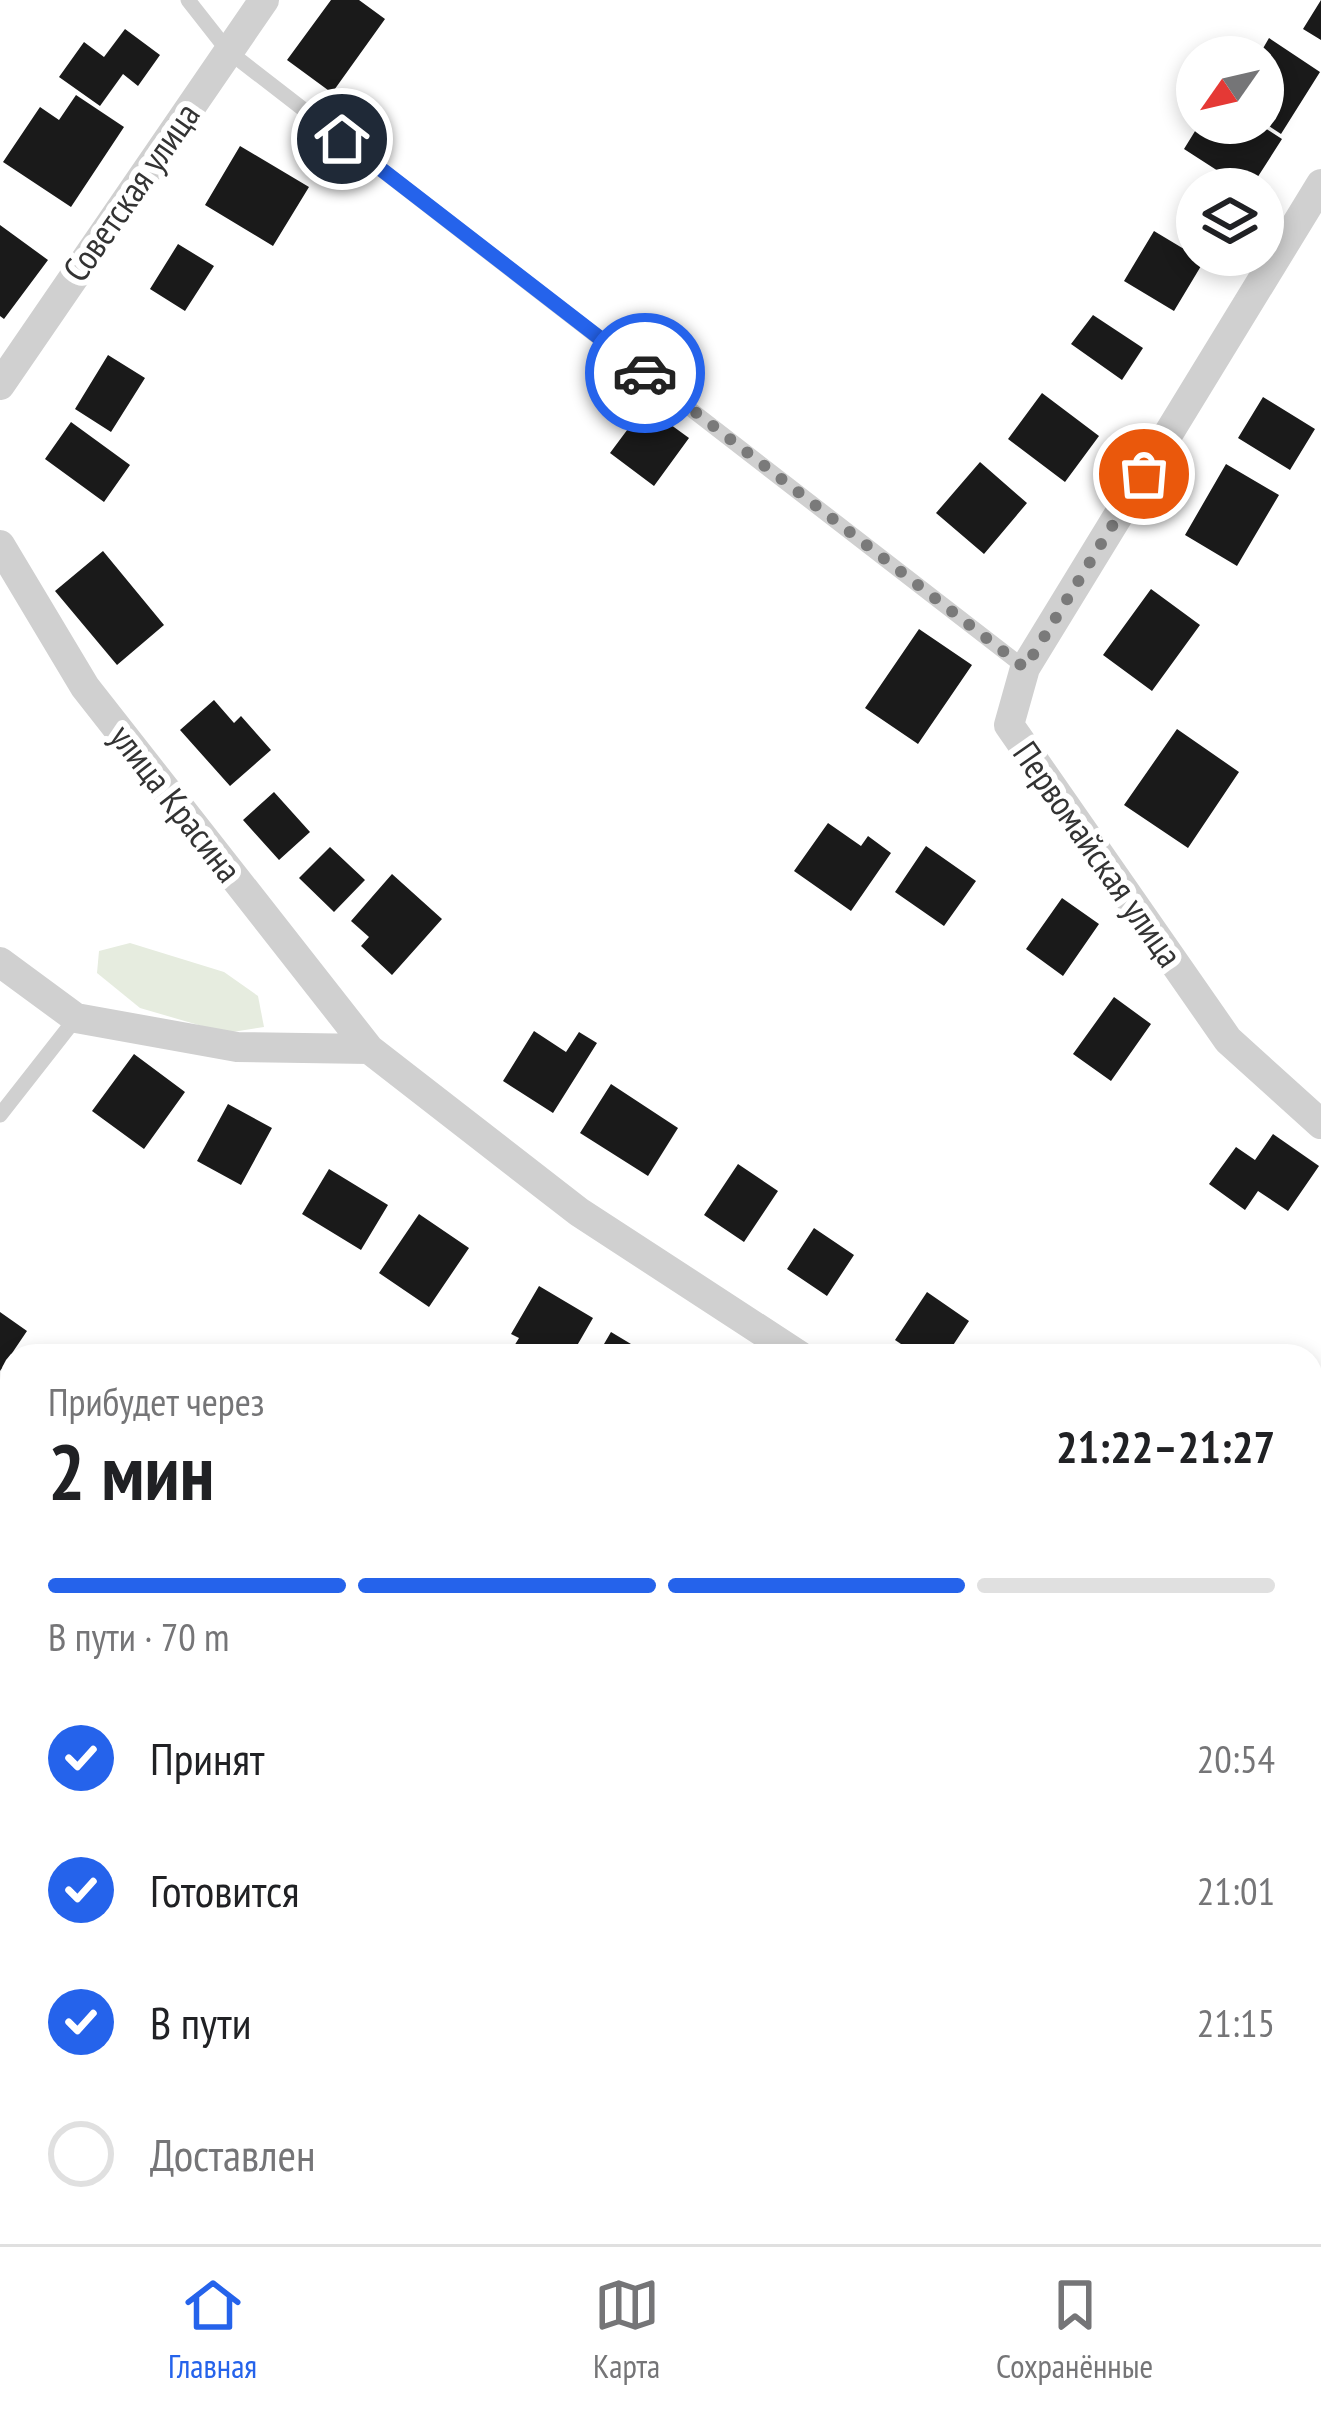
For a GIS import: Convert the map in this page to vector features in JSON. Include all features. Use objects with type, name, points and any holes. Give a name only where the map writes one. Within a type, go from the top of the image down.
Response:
[{"type":"street","name":"Советская улица","points":[[0,385],[264,0]]},
{"type":"street","name":"Первомайская улица","points":[[1321,184],[1025,668],[1009,725],[1228,1040],[1321,1124]]},
{"type":"street","name":"улица Красина","points":[[0,545],[85,687],[369,1049],[579,1212],[782,1344]]},
{"type":"street","points":[[0,962],[76,1018],[237,1047],[369,1049]]},
{"type":"lane","points":[[188,0],[228,51],[1025,668]]},
{"type":"lane","points":[[0,1115],[76,1018]]},
{"type":"shaded area","points":[[130,943],[224,972],[258,996],[264,1027],[226,1033],[140,1008],[97,973],[99,951]]},
{"type":"building","points":[[331,0],[359,0],[385,19],[332,93],[287,60]]},
{"type":"building","points":[[1321,0],[1321,40],[1303,29]]},
{"type":"building","points":[[125,29],[160,55],[138,86],[123,74],[100,106],[59,77],[84,42],[104,57]]},
{"type":"building","points":[[1284,48],[1320,72],[1284,129]]},
{"type":"building","points":[[76,95],[124,127],[71,207],[3,162],[40,107],[59,120]]},
{"type":"building","points":[[1187,144],[1279,144],[1263,168],[1213,168],[1184,149]]},
{"type":"building","points":[[240,146],[309,187],[273,246],[205,205]]},
{"type":"building","points":[[0,225],[48,260],[4,319],[0,316]]},
{"type":"building","points":[[1154,231],[1176,244],[1176,276],[1195,276],[1174,311],[1124,281]]},
{"type":"building","points":[[178,244],[214,266],[185,311],[150,289]]},
{"type":"building","points":[[1093,315],[1143,348],[1122,380],[1071,344]]},
{"type":"building","points":[[108,355],[145,378],[111,432],[75,409]]},
{"type":"building","points":[[1042,393],[1099,436],[1065,482],[1008,439]]},
{"type":"building","points":[[1263,397],[1315,429],[1290,470],[1238,438]]},
{"type":"building","points":[[645,406],[689,438],[654,486],[610,453]]},
{"type":"building","points":[[71,422],[130,465],[104,502],[45,459]]},
{"type":"building","points":[[980,462],[1027,503],[984,554],[936,513]]},
{"type":"building","points":[[1226,464],[1279,495],[1237,566],[1185,535]]},
{"type":"building","points":[[103,551],[164,625],[117,665],[55,591]]},
{"type":"building","points":[[1151,589],[1200,625],[1152,691],[1103,655]]},
{"type":"building","points":[[919,629],[972,665],[918,744],[865,708]]},
{"type":"building","points":[[214,700],[234,723],[241,716],[271,750],[230,786],[180,730]]},
{"type":"building","points":[[1177,729],[1239,772],[1188,848],[1124,805]]},
{"type":"building","points":[[274,792],[310,832],[279,860],[243,820]]},
{"type":"building","points":[[828,823],[861,846],[868,836],[891,853],[851,911],[794,871]]},
{"type":"building","points":[[926,846],[976,881],[944,926],[895,892]]},
{"type":"building","points":[[330,847],[365,880],[334,912],[299,878]]},
{"type":"building","points":[[392,874],[442,919],[392,975],[361,946],[369,937],[351,921]]},
{"type":"building","points":[[1062,898],[1099,924],[1063,976],[1026,949]]},
{"type":"building","points":[[1114,997],[1151,1024],[1111,1081],[1073,1054]]},
{"type":"building","points":[[534,1031],[566,1052],[579,1032],[597,1043],[553,1113],[503,1081]]},
{"type":"building","points":[[134,1054],[185,1092],[144,1149],[92,1111]]},
{"type":"building","points":[[611,1084],[678,1128],[648,1176],[580,1133]]},
{"type":"building","points":[[228,1104],[272,1128],[241,1185],[197,1161]]},
{"type":"building","points":[[1273,1134],[1319,1166],[1288,1211],[1258,1191],[1245,1210],[1209,1184],[1236,1147],[1255,1160]]},
{"type":"building","points":[[738,1164],[778,1191],[744,1242],[704,1215]]},
{"type":"building","points":[[329,1169],[388,1205],[361,1250],[302,1214]]},
{"type":"building","points":[[419,1214],[469,1248],[429,1307],[379,1273]]},
{"type":"building","points":[[814,1228],[854,1255],[827,1296],[787,1269]]},
{"type":"building","points":[[539,1286],[593,1318],[578,1344],[515,1344],[519,1338],[511,1334]]},
{"type":"building","points":[[927,1292],[969,1321],[954,1344],[895,1340]]},
{"type":"building","points":[[0,1312],[27,1331],[18,1344],[0,1344]]},
{"type":"building","points":[[611,1332],[631,1344],[604,1344]]},
{"type":"way so far","points":[[645,373],[1025,668],[1144,474]]},
{"type":"route","points":[[342,139],[645,373]]}]
